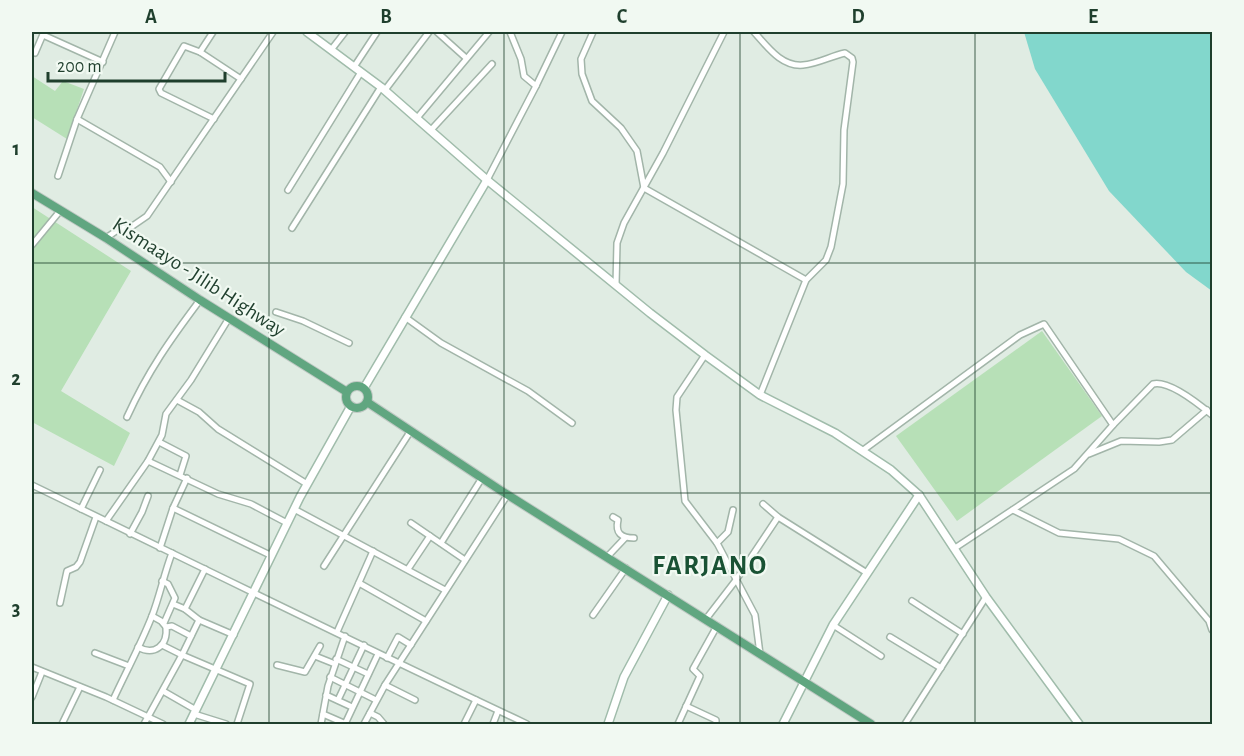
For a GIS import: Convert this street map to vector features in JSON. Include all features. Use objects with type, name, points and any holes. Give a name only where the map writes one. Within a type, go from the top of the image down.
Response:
[{"type":"main road","name":"Kismaayo - Jilib Highway","points":[[32,193],[347,392]]},
{"type":"main road","points":[[355,386],[364,388],[368,395],[366,402],[358,408],[351,406],[346,399],[347,392],[355,386]]},
{"type":"main road","points":[[366,402],[871,724]]},
{"type":"street","points":[[58,176],[77,119],[115,32]]},
{"type":"street","points":[[200,52],[213,32]]},
{"type":"street","points":[[106,238],[118,229],[131,227],[147,216],[273,32]]},
{"type":"street","points":[[307,32],[383,88],[487,180],[705,355],[760,395],[835,433],[891,470],[918,495],[986,597],[1079,724]]},
{"type":"street","points":[[331,50],[345,32]]},
{"type":"street","points":[[288,190],[377,32]]},
{"type":"street","points":[[292,228],[383,88],[429,32]]},
{"type":"street","points":[[437,32],[466,58]]},
{"type":"street","points":[[417,118],[489,32]]},
{"type":"street","points":[[510,32],[521,59],[524,76],[536,86]]},
{"type":"street","points":[[364,388],[487,180],[562,32]]},
{"type":"street","points":[[593,32],[581,59],[582,74],[592,102],[621,128],[637,151],[644,188],[806,280]]},
{"type":"street","points":[[616,285],[617,243],[624,224],[724,32]]},
{"type":"street","points":[[754,32],[775,54],[789,63],[803,65],[845,53],[849,54],[853,62],[843,139],[843,184],[831,247],[826,260],[806,280],[760,395]]},
{"type":"street","points":[[36,53],[44,33],[103,62]]},
{"type":"street","points":[[214,119],[161,93],[159,89],[184,46],[200,52],[241,78]]},
{"type":"street","points":[[431,130],[492,64]]},
{"type":"street","points":[[77,119],[159,167],[171,182]]},
{"type":"street","points":[[32,245],[60,211]]},
{"type":"street","points":[[127,417],[140,388],[162,350],[200,300]]},
{"type":"street","points":[[276,312],[303,321],[349,343]]},
{"type":"street","points":[[405,317],[441,343],[520,387],[573,423]]},
{"type":"street","points":[[106,521],[148,462],[159,442],[166,414],[229,318]]},
{"type":"street","points":[[862,451],[1020,335],[1044,324],[1113,425]]},
{"type":"street","points":[[705,355],[677,397],[676,410],[685,501],[717,543],[755,615],[760,654]]},
{"type":"street","points":[[955,548],[1074,469],[1113,425],[1157,382],[1190,397],[1212,415]]},
{"type":"street","points":[[177,400],[199,412],[218,429],[307,484]]},
{"type":"street","points":[[189,724],[234,635],[270,555],[351,406]]},
{"type":"street","points":[[1087,455],[1121,441],[1172,440],[1207,410]]},
{"type":"street","points":[[324,566],[410,432]]},
{"type":"street","points":[[159,442],[186,456],[180,475]]},
{"type":"street","points":[[148,462],[218,494],[251,504],[287,523]]},
{"type":"street","points":[[81,509],[100,470]]},
{"type":"street","points":[[160,548],[187,478]]},
{"type":"street","points":[[441,543],[482,478]]},
{"type":"street","points":[[32,486],[526,724]]},
{"type":"street","points":[[364,724],[398,664],[508,494]]},
{"type":"street","points":[[783,724],[833,625],[918,495]]},
{"type":"street","points":[[130,534],[142,513],[148,496]]},
{"type":"street","points":[[763,504],[778,517],[867,573]]},
{"type":"street","points":[[174,508],[270,555]]},
{"type":"street","points":[[294,509],[445,590]]},
{"type":"street","points":[[717,543],[728,532],[733,510]]},
{"type":"street","points":[[1013,510],[1059,533],[1119,539],[1154,556],[1211,619],[1212,630]]},
{"type":"street","points":[[60,603],[67,572],[80,562],[96,517]]},
{"type":"street","points":[[613,517],[618,519],[616,528],[620,534],[625,538],[634,538]]},
{"type":"street","points":[[706,619],[736,580],[778,517]]},
{"type":"street","points":[[411,523],[465,560]]},
{"type":"street","points":[[408,569],[430,536]]},
{"type":"street","points":[[607,557],[625,538]]},
{"type":"street","points":[[337,632],[374,551]]},
{"type":"street","points":[[113,700],[152,616],[172,554]]},
{"type":"street","points":[[593,615],[626,568]]},
{"type":"street","points":[[185,609],[205,569]]},
{"type":"street","points":[[138,647],[151,651],[158,650],[166,636],[165,625],[174,604],[174,594],[162,580]]},
{"type":"street","points":[[360,583],[426,621]]},
{"type":"street","points":[[608,724],[624,677],[668,595]]},
{"type":"street","points":[[905,724],[986,597]]},
{"type":"street","points":[[912,602],[963,634]]},
{"type":"street","points":[[174,604],[199,620],[234,635]]},
{"type":"street","points":[[152,616],[165,625],[172,626],[191,636]]},
{"type":"street","points":[[144,724],[199,620]]},
{"type":"street","points":[[833,625],[881,656]]},
{"type":"street","points":[[678,724],[700,676],[693,669],[717,626]]},
{"type":"street","points":[[321,724],[330,677],[345,636]]},
{"type":"street","points":[[387,658],[398,637],[411,645]]},
{"type":"street","points":[[890,637],[941,668]]},
{"type":"street","points":[[162,645],[216,672],[250,684],[237,724]]},
{"type":"street","points":[[338,700],[364,645]]},
{"type":"street","points":[[277,664],[305,672],[320,646]]},
{"type":"street","points":[[95,653],[129,666]]},
{"type":"street","points":[[322,714],[345,724],[378,654]]},
{"type":"street","points":[[315,656],[353,666],[368,674]]},
{"type":"street","points":[[32,667],[113,700],[163,724]]},
{"type":"street","points":[[32,697],[42,672]]},
{"type":"street","points":[[330,677],[376,700]]},
{"type":"street","points":[[385,685],[415,700]]},
{"type":"street","points":[[62,724],[80,687]]},
{"type":"street","points":[[163,691],[195,712],[226,724]]},
{"type":"street","points":[[326,695],[352,708]]},
{"type":"street","points":[[464,724],[476,700]]},
{"type":"street","points":[[686,706],[716,720],[716,724]]},
{"type":"street","points":[[492,724],[498,711]]},
{"type":"street","points":[[370,713],[384,724]]},
{"type":"green space","points":[[32,76],[55,91],[63,81],[84,89],[67,139],[32,117]]},
{"type":"green space","points":[[32,207],[131,271],[61,391],[130,433],[114,466],[32,422]]},
{"type":"green space","points":[[1042,331],[1102,416],[957,521],[896,436]]},
{"type":"water","points":[[1024,32],[1212,32],[1212,291],[1186,272],[1109,191],[1035,69]]},
{"type":"district","name":"FARJANO","points":[[710,565]]}]
